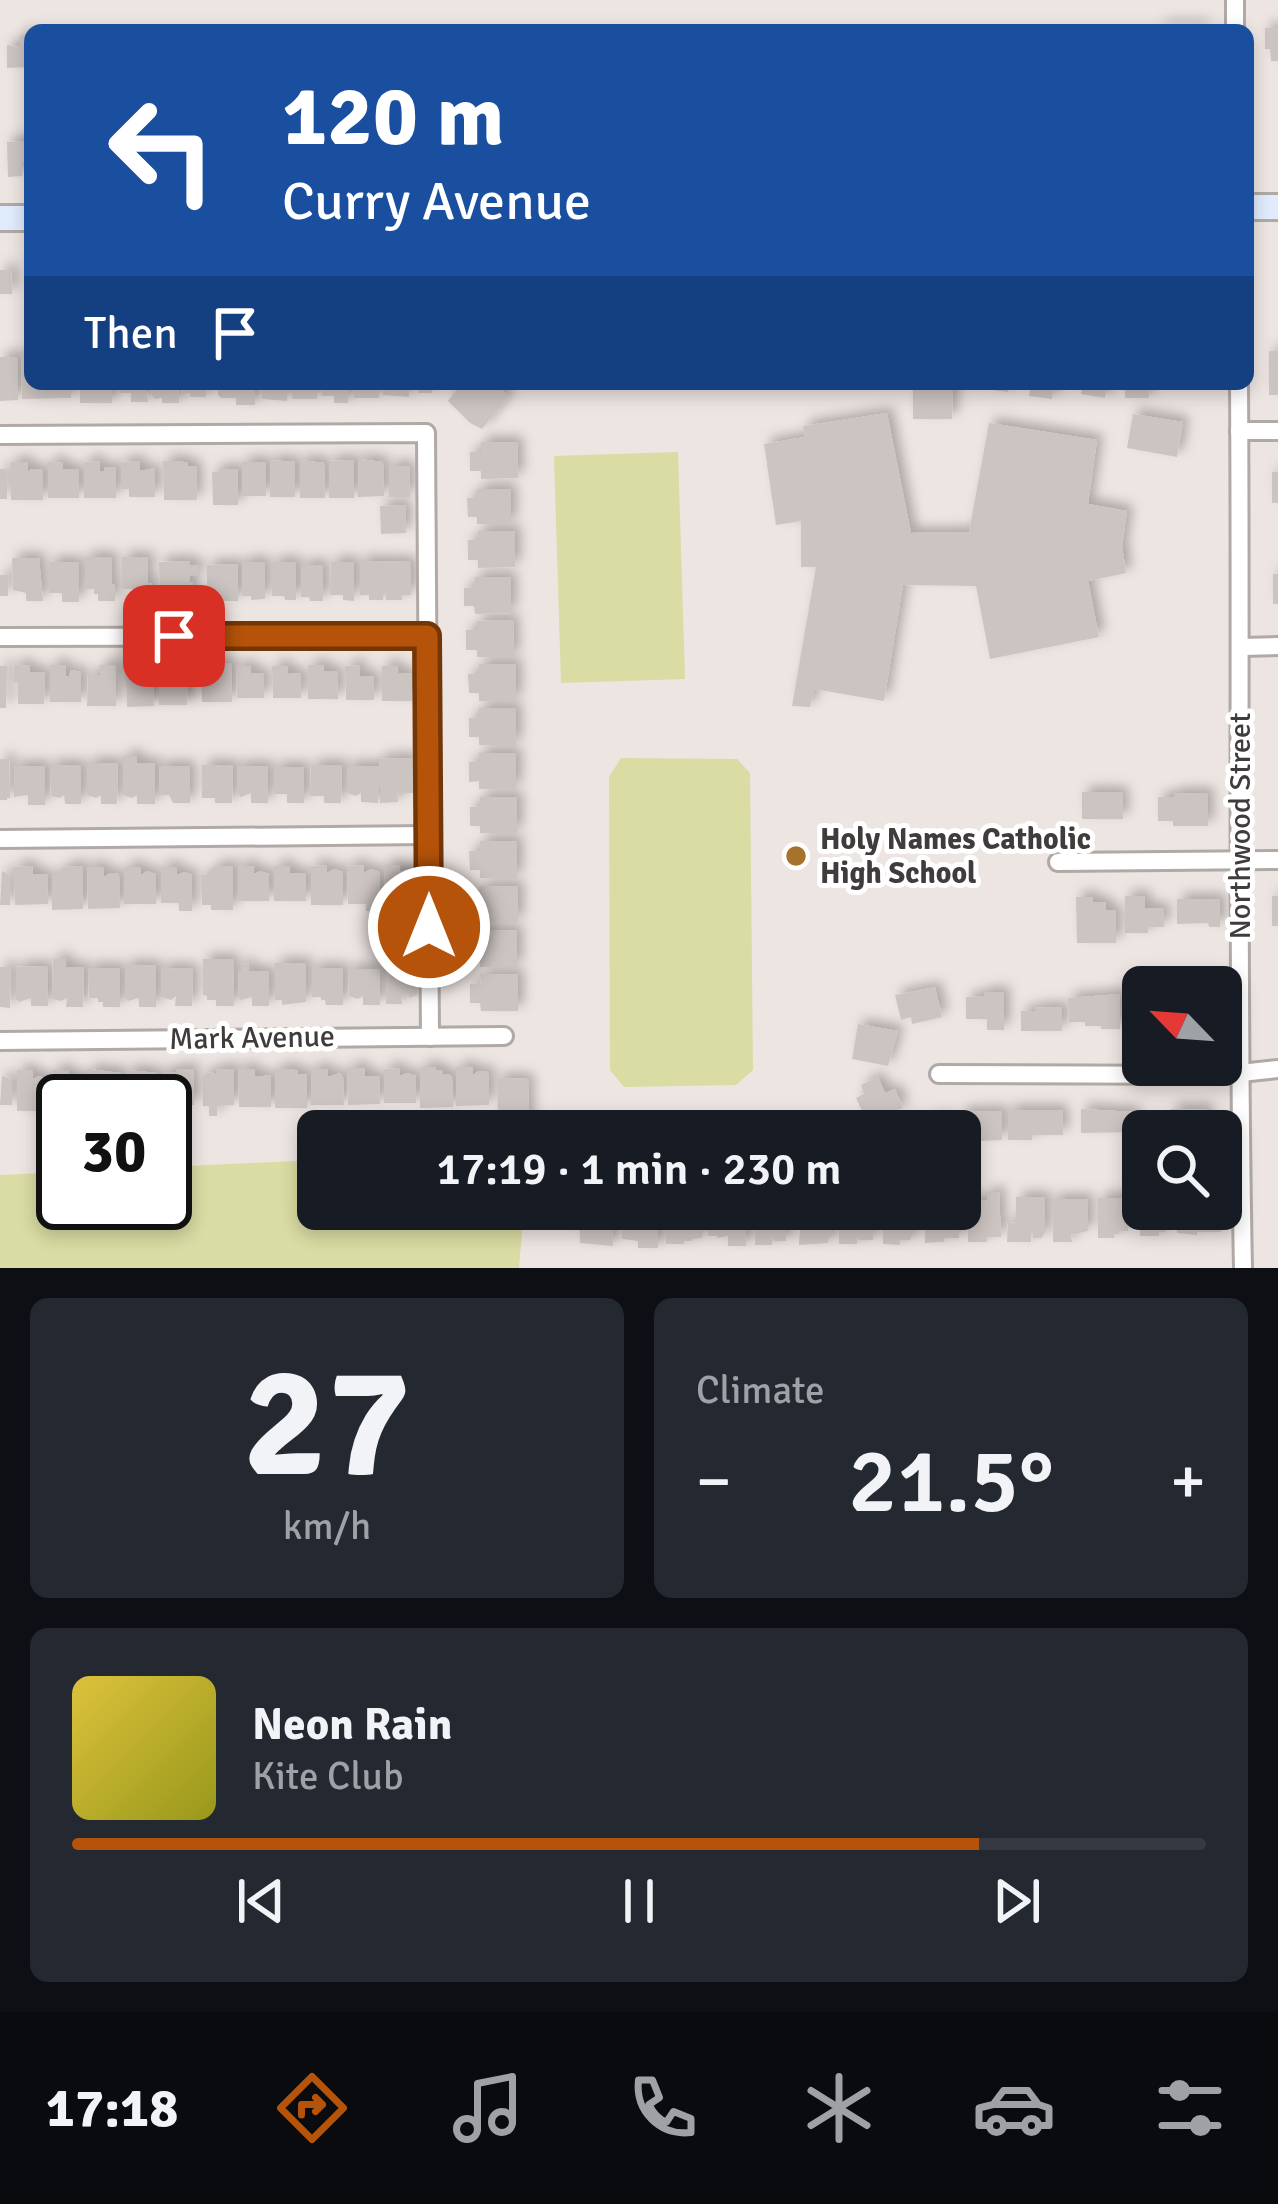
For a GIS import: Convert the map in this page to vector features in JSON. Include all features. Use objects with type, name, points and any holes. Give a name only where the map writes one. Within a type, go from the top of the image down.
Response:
[{"type":"street","name":"Northwood Street","points":[[1239,390],[1240,966]]},
{"type":"street","points":[[1239,431],[1278,431]]},
{"type":"street","points":[[0,435],[426,434],[430,1037]]},
{"type":"street","points":[[0,637],[427,636]]},
{"type":"street","points":[[1240,647],[1278,646]]},
{"type":"street","points":[[0,838],[428,836]]},
{"type":"street","points":[[1058,862],[1278,860]]},
{"type":"street","name":"Mark Avenue","points":[[0,1041],[504,1036]]},
{"type":"street","points":[[1242,1072],[1278,1069]]},
{"type":"street","points":[[939,1074],[1122,1075]]},
{"type":"street","name":"Northwood Street","points":[[1239,1086],[1243,1268]]},
{"type":"green space","points":[[678,452],[685,679],[561,683],[554,456]]},
{"type":"green space","points":[[621,758],[737,759],[750,773],[753,1070],[736,1085],[624,1087],[610,1070],[609,777]]},
{"type":"green space","points":[[297,1161],[297,1230],[522,1230],[519,1268],[0,1268],[0,1175],[36,1173],[36,1230],[192,1230],[192,1166]]},
{"type":"building","points":[[1265,28],[1278,28],[1278,61],[1271,61],[1270,49],[1265,49]]},
{"type":"building","points":[[20,35],[24,35],[24,67],[7,68],[7,45],[20,47]]},
{"type":"building","points":[[24,141],[22,176],[8,177],[7,142]]},
{"type":"building","points":[[0,270],[11,270],[12,294],[0,294]]},
{"type":"building","points":[[1269,351],[1278,351],[1278,395],[1269,395]]},
{"type":"building","points":[[21,354],[24,390],[71,390],[71,398],[22,399]]},
{"type":"building","points":[[0,357],[17,357],[18,400],[0,401]]},
{"type":"building","points":[[80,390],[112,390],[112,403],[80,403]]},
{"type":"building","points":[[147,390],[148,402],[131,402],[131,393],[119,393]]},
{"type":"building","points":[[152,390],[179,390],[179,403],[162,403],[162,398],[152,396]]},
{"type":"building","points":[[206,390],[206,397],[190,397],[182,393]]},
{"type":"building","points":[[218,390],[255,390],[255,405],[236,405],[236,398],[218,395]]},
{"type":"building","points":[[261,390],[287,390],[287,401],[262,399]]},
{"type":"building","points":[[292,390],[317,390],[317,399],[292,399]]},
{"type":"building","points":[[322,390],[348,390],[348,403],[334,403],[334,396],[322,396]]},
{"type":"building","points":[[354,390],[379,390],[379,398],[354,398]]},
{"type":"building","points":[[383,390],[409,390],[409,397],[383,395]]},
{"type":"building","points":[[456,390],[502,390],[509,396],[482,429],[448,401]]},
{"type":"building","points":[[913,390],[953,390],[952,419],[913,419]]},
{"type":"building","points":[[1030,390],[1053,390],[1052,399],[1029,396]]},
{"type":"building","points":[[1082,390],[1106,390],[1105,398],[1081,394]]},
{"type":"building","points":[[1125,390],[1148,390],[1149,398],[1125,398]]},
{"type":"building","points":[[887,413],[911,533],[969,532],[989,423],[1097,440],[1088,504],[1127,511],[1122,546],[1126,573],[1088,581],[1099,637],[990,659],[976,586],[903,585],[884,701],[814,689],[810,707],[792,706],[816,567],[801,567],[801,521],[776,525],[764,444],[805,437],[803,426]]},
{"type":"building","points":[[1133,414],[1183,422],[1177,457],[1127,448]]},
{"type":"building","points":[[481,442],[517,442],[518,478],[481,479],[481,471],[470,471],[470,452],[481,452]]},
{"type":"building","points":[[358,459],[383,462],[384,496],[358,497]]},
{"type":"building","points":[[270,460],[295,462],[295,497],[270,497]]},
{"type":"building","points":[[300,460],[324,463],[325,498],[300,498]]},
{"type":"building","points":[[354,460],[354,498],[329,498],[329,461]]},
{"type":"building","points":[[100,461],[100,471],[116,467],[116,498],[84,498],[84,462]]},
{"type":"building","points":[[140,461],[140,471],[155,468],[155,497],[129,497],[129,489],[121,489],[121,462]]},
{"type":"building","points":[[163,461],[196,466],[197,500],[164,500]]},
{"type":"building","points":[[11,462],[28,462],[28,472],[43,469],[43,500],[11,500]]},
{"type":"building","points":[[48,462],[79,469],[79,498],[48,498]]},
{"type":"building","points":[[242,462],[266,462],[266,496],[242,496]]},
{"type":"building","points":[[389,466],[409,466],[410,497],[389,497]]},
{"type":"building","points":[[0,469],[7,469],[7,499],[0,499]]},
{"type":"building","points":[[238,469],[238,505],[213,505],[212,472]]},
{"type":"building","points":[[1272,472],[1278,472],[1278,503],[1272,503]]},
{"type":"building","points":[[477,489],[511,489],[511,524],[477,524],[477,517],[468,517],[467,498],[477,498]]},
{"type":"building","points":[[405,505],[406,533],[381,534],[380,506]]},
{"type":"building","points":[[478,531],[515,531],[515,567],[478,568],[478,560],[468,560],[468,540],[478,540]]},
{"type":"building","points":[[85,557],[112,557],[115,601],[98,601],[94,589],[85,589]]},
{"type":"building","points":[[122,557],[148,557],[152,600],[135,600],[135,589],[122,589]]},
{"type":"building","points":[[12,558],[39,558],[43,601],[26,601],[26,593],[13,590]]},
{"type":"building","points":[[190,561],[190,565],[199,565],[199,576],[190,576],[193,599],[160,596],[159,562]]},
{"type":"building","points":[[360,561],[411,562],[411,595],[386,600],[383,594],[383,600],[369,600],[369,595],[360,595]]},
{"type":"building","points":[[49,562],[79,562],[79,602],[62,602],[62,593],[49,593]]},
{"type":"building","points":[[242,562],[265,562],[265,599],[242,596]]},
{"type":"building","points":[[272,562],[296,562],[296,600],[272,596]]},
{"type":"building","points":[[331,562],[354,562],[354,601],[330,595]]},
{"type":"building","points":[[238,564],[238,601],[220,601],[220,593],[207,593],[207,565]]},
{"type":"building","points":[[301,565],[323,565],[323,601],[301,597]]},
{"type":"building","points":[[1273,574],[1278,574],[1278,604],[1273,604]]},
{"type":"building","points":[[0,575],[8,575],[8,596],[0,596]]},
{"type":"building","points":[[475,577],[511,577],[511,613],[475,614],[474,606],[464,606],[464,588],[475,587]]},
{"type":"building","points":[[513,620],[514,657],[477,657],[477,650],[466,650],[466,630],[477,630],[477,621]]},
{"type":"building","points":[[140,663],[140,672],[153,674],[154,706],[127,707],[122,664]]},
{"type":"building","points":[[171,663],[189,663],[187,705],[159,705],[159,673],[171,673]]},
{"type":"building","points":[[214,663],[231,663],[232,702],[202,702],[201,670],[214,669]]},
{"type":"building","points":[[479,664],[516,664],[516,701],[479,701],[479,693],[469,693],[468,674],[479,674]]},
{"type":"building","points":[[14,665],[45,672],[44,704],[18,704]]},
{"type":"building","points":[[50,665],[66,665],[66,676],[71,670],[81,672],[81,702],[50,702]]},
{"type":"building","points":[[100,665],[116,665],[116,706],[87,706],[88,675],[100,675]]},
{"type":"building","points":[[308,665],[337,671],[338,699],[308,699]]},
{"type":"building","points":[[360,665],[360,676],[374,676],[374,700],[346,700],[345,666]]},
{"type":"building","points":[[0,666],[7,666],[6,708],[0,708]]},
{"type":"building","points":[[236,666],[251,666],[251,673],[264,673],[264,698],[237,698]]},
{"type":"building","points":[[272,666],[288,666],[288,674],[301,673],[301,698],[273,698]]},
{"type":"building","points":[[382,666],[397,666],[398,674],[412,673],[412,701],[382,701]]},
{"type":"building","points":[[479,708],[516,708],[516,745],[479,745],[479,737],[469,737],[469,718],[479,717]]},
{"type":"building","points":[[479,753],[516,753],[516,789],[479,789],[479,781],[469,782],[469,762],[479,762]]},
{"type":"building","points":[[123,756],[137,756],[137,763],[155,763],[155,804],[137,804],[137,795],[123,795]]},
{"type":"building","points":[[412,758],[413,793],[397,791],[398,802],[380,803],[380,774],[378,803],[361,802],[361,793],[347,793],[347,766],[379,766],[379,759]]},
{"type":"building","points":[[0,759],[9,759],[7,800],[0,800]]},
{"type":"building","points":[[87,763],[118,763],[117,804],[101,804],[101,795],[87,795]]},
{"type":"building","points":[[50,765],[81,765],[81,804],[65,804],[64,795],[51,796]]},
{"type":"building","points":[[202,765],[233,765],[232,803],[202,798]]},
{"type":"building","points":[[311,765],[342,765],[341,803],[324,803],[324,796],[310,796]]},
{"type":"building","points":[[14,766],[45,766],[45,805],[28,805],[28,795],[14,797]]},
{"type":"building","points":[[159,766],[190,766],[190,803],[173,803],[169,795],[159,795]]},
{"type":"building","points":[[237,766],[268,766],[268,803],[251,803],[251,793],[241,797],[237,793]]},
{"type":"building","points":[[274,767],[304,767],[304,803],[287,803],[287,794],[274,794]]},
{"type":"building","points":[[1082,792],[1122,792],[1123,819],[1082,819]]},
{"type":"building","points":[[1174,793],[1208,793],[1208,826],[1158,821],[1158,797],[1174,797]]},
{"type":"building","points":[[480,797],[517,797],[517,833],[480,833],[480,826],[470,826],[470,807],[480,806]]},
{"type":"building","points":[[480,841],[517,841],[517,878],[480,878],[480,870],[470,870],[469,851],[480,851]]},
{"type":"building","points":[[327,865],[327,873],[343,872],[343,905],[311,905],[311,866]]},
{"type":"building","points":[[364,865],[364,873],[379,872],[380,911],[366,911],[366,904],[348,904],[347,866]]},
{"type":"building","points":[[384,865],[416,872],[417,904],[385,905]]},
{"type":"building","points":[[32,866],[33,874],[47,874],[48,904],[15,905],[14,867]]},
{"type":"building","points":[[83,866],[83,909],[52,910],[52,875],[61,875],[65,867]]},
{"type":"building","points":[[215,866],[233,866],[233,910],[202,905],[201,875],[211,875]]},
{"type":"building","points":[[238,866],[253,866],[254,874],[269,874],[269,901],[238,901]]},
{"type":"building","points":[[274,866],[306,873],[306,901],[274,901]]},
{"type":"building","points":[[87,867],[104,867],[104,877],[117,873],[120,908],[88,909]]},
{"type":"building","points":[[124,867],[141,867],[141,875],[156,874],[156,904],[124,904]]},
{"type":"building","points":[[161,867],[177,867],[177,875],[192,875],[192,911],[179,911],[179,903],[161,903]]},
{"type":"building","points":[[2,871],[10,875],[10,905],[0,905]]},
{"type":"building","points":[[481,886],[518,886],[518,922],[480,922],[480,914],[470,914],[470,895],[481,895]]},
{"type":"building","points":[[1125,896],[1145,896],[1145,908],[1164,908],[1164,927],[1125,933]]},
{"type":"building","points":[[1272,896],[1278,896],[1278,926],[1272,926]]},
{"type":"building","points":[[1076,897],[1093,897],[1093,902],[1106,902],[1106,910],[1116,910],[1116,943],[1077,943]]},
{"type":"building","points":[[1177,899],[1220,899],[1220,927],[1177,924]]},
{"type":"building","points":[[481,930],[517,930],[517,967],[480,967],[480,959],[470,959],[471,939],[481,939]]},
{"type":"building","points":[[53,959],[66,959],[66,967],[84,967],[83,1007],[66,1007],[67,998],[52,999]]},
{"type":"building","points":[[203,959],[233,959],[234,1006],[216,1006],[216,1000],[203,995]]},
{"type":"building","points":[[241,963],[249,964],[249,971],[269,971],[269,1006],[252,1006],[252,997],[238,997]]},
{"type":"building","points":[[275,963],[306,963],[306,1002],[282,1005],[282,1000],[275,1000]]},
{"type":"building","points":[[125,965],[156,966],[156,1007],[139,1007],[139,998],[125,998]]},
{"type":"building","points":[[47,966],[48,1006],[31,1006],[31,998],[19,1002],[16,967]]},
{"type":"building","points":[[0,967],[11,967],[10,1008],[0,1007]]},
{"type":"building","points":[[386,967],[417,967],[417,995],[401,995],[402,1004],[386,1004]]},
{"type":"building","points":[[88,968],[120,968],[120,1007],[103,1007],[98,998],[89,998]]},
{"type":"building","points":[[161,968],[193,969],[192,1006],[175,1006],[176,996],[171,1000],[161,997]]},
{"type":"building","points":[[312,968],[343,968],[343,1005],[326,1005],[321,997],[312,997]]},
{"type":"building","points":[[348,969],[380,969],[380,1005],[363,1005],[363,996],[349,996]]},
{"type":"building","points":[[480,974],[518,974],[518,1011],[481,1011],[480,1003],[470,1003],[470,984],[481,984]]},
{"type":"building","points":[[935,987],[942,1017],[912,1024],[911,1017],[901,1020],[895,995]]},
{"type":"building","points":[[984,992],[1004,992],[1004,1030],[987,1030],[987,1019],[966,1019],[966,997],[984,996]]},
{"type":"building","points":[[1120,994],[1120,1029],[1069,1022],[1068,998]]},
{"type":"building","points":[[1062,1007],[1062,1031],[1021,1031],[1021,1011]]},
{"type":"building","points":[[858,1024],[898,1031],[888,1066],[852,1059]]},
{"type":"building","points":[[420,1067],[436,1067],[452,1077],[453,1107],[420,1108]]},
{"type":"building","points":[[456,1067],[473,1067],[473,1075],[479,1071],[489,1074],[489,1105],[456,1106]]},
{"type":"building","points":[[347,1068],[364,1068],[365,1076],[379,1076],[380,1104],[348,1105]]},
{"type":"building","points":[[400,1068],[400,1076],[416,1076],[416,1103],[384,1103],[384,1069]]},
{"type":"building","points":[[88,1069],[121,1073],[121,1074],[88,1074]]},
{"type":"building","points":[[193,1069],[194,1105],[192,1074],[162,1074]]},
{"type":"building","points":[[216,1069],[234,1069],[234,1105],[217,1105],[217,1116],[209,1116],[209,1106],[203,1106],[202,1075],[216,1075]]},
{"type":"building","points":[[238,1069],[255,1069],[255,1077],[271,1075],[271,1107],[239,1107]]},
{"type":"building","points":[[275,1069],[307,1074],[307,1108],[275,1108]]},
{"type":"building","points":[[311,1069],[328,1069],[328,1077],[340,1073],[344,1105],[311,1105]]},
{"type":"building","points":[[17,1070],[33,1070],[36,1111],[17,1111]]},
{"type":"building","points":[[2,1076],[12,1079],[12,1105],[0,1105]]},
{"type":"building","points":[[878,1077],[885,1093],[895,1089],[903,1108],[861,1110],[856,1098],[864,1094],[861,1085]]},
{"type":"building","points":[[497,1078],[528,1079],[529,1110],[498,1110]]},
{"type":"building","points":[[1081,1109],[1122,1111],[1122,1132],[1081,1133]]},
{"type":"building","points":[[1008,1110],[1062,1110],[1063,1135],[1008,1140]]},
{"type":"building","points":[[1002,1111],[1002,1140],[981,1141],[981,1112]]},
{"type":"building","points":[[987,1192],[999,1192],[1001,1237],[968,1242],[968,1230],[981,1230],[981,1200],[987,1200]]},
{"type":"building","points":[[1016,1197],[1045,1197],[1042,1238],[1033,1238],[1032,1221],[1031,1242],[1007,1242],[1008,1222],[1016,1223]]},
{"type":"building","points":[[1098,1198],[1122,1198],[1122,1230],[1128,1231],[1119,1231],[1114,1238],[1098,1238]]},
{"type":"building","points":[[1052,1199],[1088,1199],[1088,1231],[1071,1235],[1072,1242],[1053,1242]]},
{"type":"building","points":[[580,1230],[613,1230],[613,1246],[580,1243]]},
{"type":"building","points":[[622,1230],[658,1230],[658,1248],[638,1248],[638,1241],[622,1239]]},
{"type":"building","points":[[666,1230],[702,1230],[702,1238],[666,1244]]},
{"type":"building","points":[[708,1230],[746,1230],[746,1246],[728,1246],[728,1236],[708,1236]]},
{"type":"building","points":[[755,1230],[786,1230],[786,1241],[772,1238],[772,1245],[755,1245]]},
{"type":"building","points":[[800,1230],[831,1230],[828,1243],[799,1245]]},
{"type":"building","points":[[839,1230],[873,1230],[873,1240],[857,1237],[857,1244],[839,1244]]},
{"type":"building","points":[[883,1230],[913,1230],[910,1240],[900,1240],[900,1245],[883,1244]]},
{"type":"building","points":[[925,1230],[959,1230],[959,1238],[925,1243]]},
{"type":"building","points":[[1140,1230],[1165,1230],[1159,1236],[1140,1236]]},
{"type":"building","points":[[1177,1230],[1221,1230],[1197,1235]]},
{"type":"place","name":"Holy Names Catholic High School","points":[[796,856]]},
{"type":"route","points":[[174,636],[427,636],[429,927]]}]
